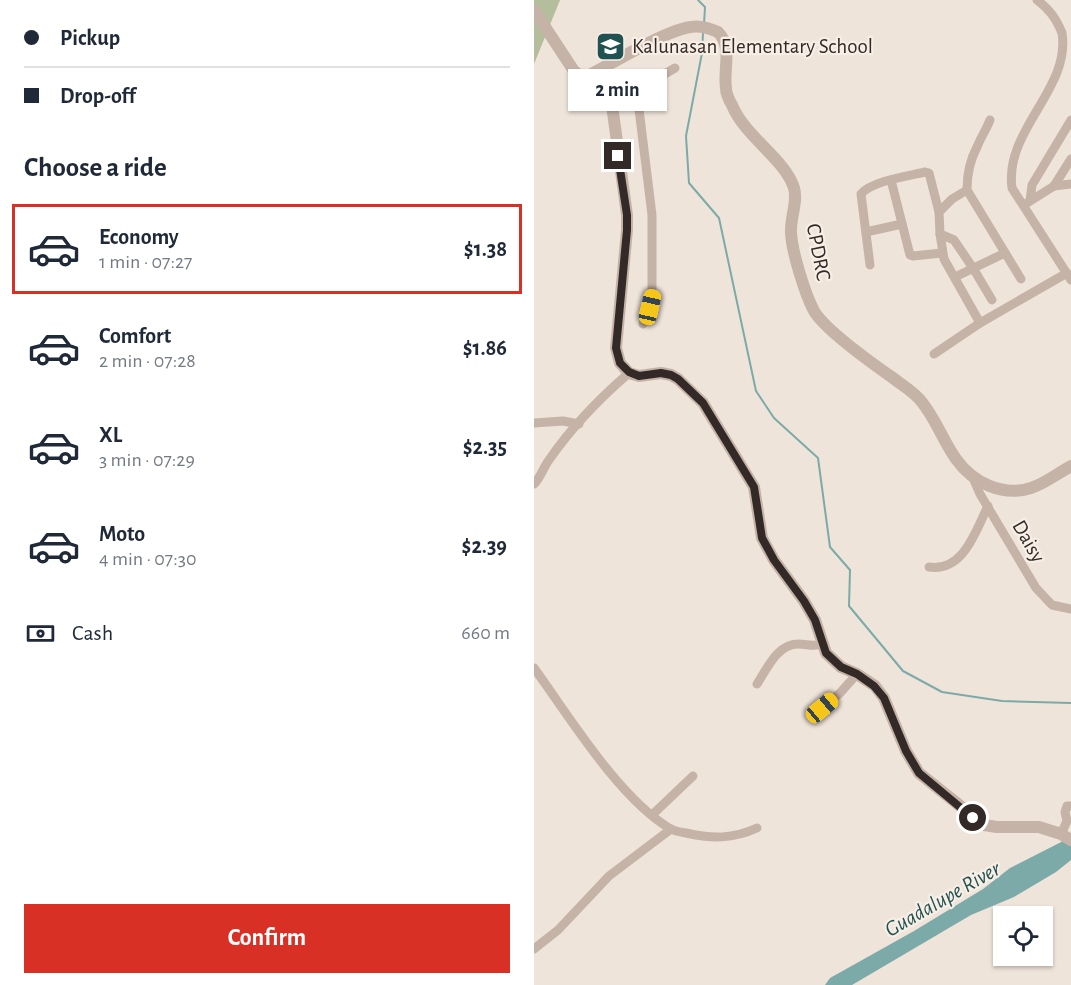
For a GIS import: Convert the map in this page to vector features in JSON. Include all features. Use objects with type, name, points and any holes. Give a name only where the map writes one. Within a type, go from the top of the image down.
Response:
[{"type":"street","points":[[934,354],[980,322],[1069,277],[1026,203],[1012,188],[1012,164],[1025,135],[1058,82],[1066,56],[1064,38],[1057,21],[1053,14],[1037,0]]},
{"type":"street","points":[[534,10],[569,65],[611,98],[627,215],[616,348],[620,363],[629,372],[639,376],[661,373],[678,379],[710,414],[754,487],[762,538],[774,560],[815,620],[826,653],[841,667],[857,674],[874,686],[884,698],[906,751],[919,773],[984,825],[1040,827],[1066,837],[1066,809],[1067,806],[1071,806]]},
{"type":"street","name":"CPDRC","points":[[584,78],[661,37],[687,27],[702,27],[718,32],[726,46],[726,90],[733,109],[742,124],[784,170],[793,185],[796,196],[791,235],[805,289],[813,309],[822,321],[871,363],[920,399],[956,459],[973,478],[995,488],[1019,490],[1042,483],[1071,466]]},
{"type":"street","points":[[611,98],[637,93],[675,68]]},
{"type":"street","points":[[637,93],[652,215],[652,294],[643,324]]},
{"type":"street","points":[[990,120],[976,148],[967,177],[967,190],[1021,279]]},
{"type":"street","points":[[1026,203],[1032,185],[1071,120]]},
{"type":"street","points":[[1054,186],[1071,159]]},
{"type":"street","points":[[870,265],[861,194],[867,189],[891,180],[929,173],[939,212],[942,253],[980,322]]},
{"type":"street","points":[[891,180],[910,255],[942,253]]},
{"type":"street","points":[[1026,203],[1054,186],[1071,184]]},
{"type":"street","points":[[939,212],[952,199],[967,190]]},
{"type":"street","points":[[866,232],[902,224]]},
{"type":"street","points":[[940,234],[954,240],[992,300]]},
{"type":"street","points":[[955,277],[1005,253]]},
{"type":"street","points":[[534,484],[540,478],[548,461],[579,424],[629,372]]},
{"type":"street","points":[[534,423],[563,421],[579,424]]},
{"type":"street","name":"Daisy","points":[[973,478],[1036,588],[1052,605],[1069,609]]},
{"type":"street","points":[[929,567],[942,567],[965,551],[988,506]]},
{"type":"street","points":[[757,684],[780,651],[795,644],[814,647],[822,644]]},
{"type":"street","points":[[534,668],[607,768],[637,803],[671,829],[719,838],[734,837],[757,828]]},
{"type":"street","points":[[822,708],[857,674]]},
{"type":"street","points":[[652,815],[693,776]]},
{"type":"street","points":[[534,949],[558,930],[609,876],[671,829]]},
{"type":"green space","points":[[534,0],[560,0],[534,64]]},
{"type":"water","points":[[1071,837],[1071,860],[1056,872],[1014,897],[971,915],[852,985],[825,985],[830,978],[983,889],[1010,868]]},
{"type":"waterway","points":[[698,0],[705,7],[704,24]]},
{"type":"waterway","points":[[703,33],[702,53],[686,136],[689,183],[719,218],[756,391],[774,418],[818,458],[830,547],[850,570],[849,606],[903,671],[942,692],[1002,701],[1071,703]]},
{"type":"place","name":"Kalunasan Elementary School","points":[[611,46]]},
{"type":"route","points":[[618,156],[627,215],[616,348],[620,363],[624,369],[639,376],[661,373],[671,375],[703,403],[754,487],[758,525],[762,538],[774,560],[815,620],[826,653],[841,667],[868,680],[874,686],[884,698],[906,751],[919,773],[973,818]]},
{"type":"water label","name":"Guadalupe River","points":[[942,898]]}]
